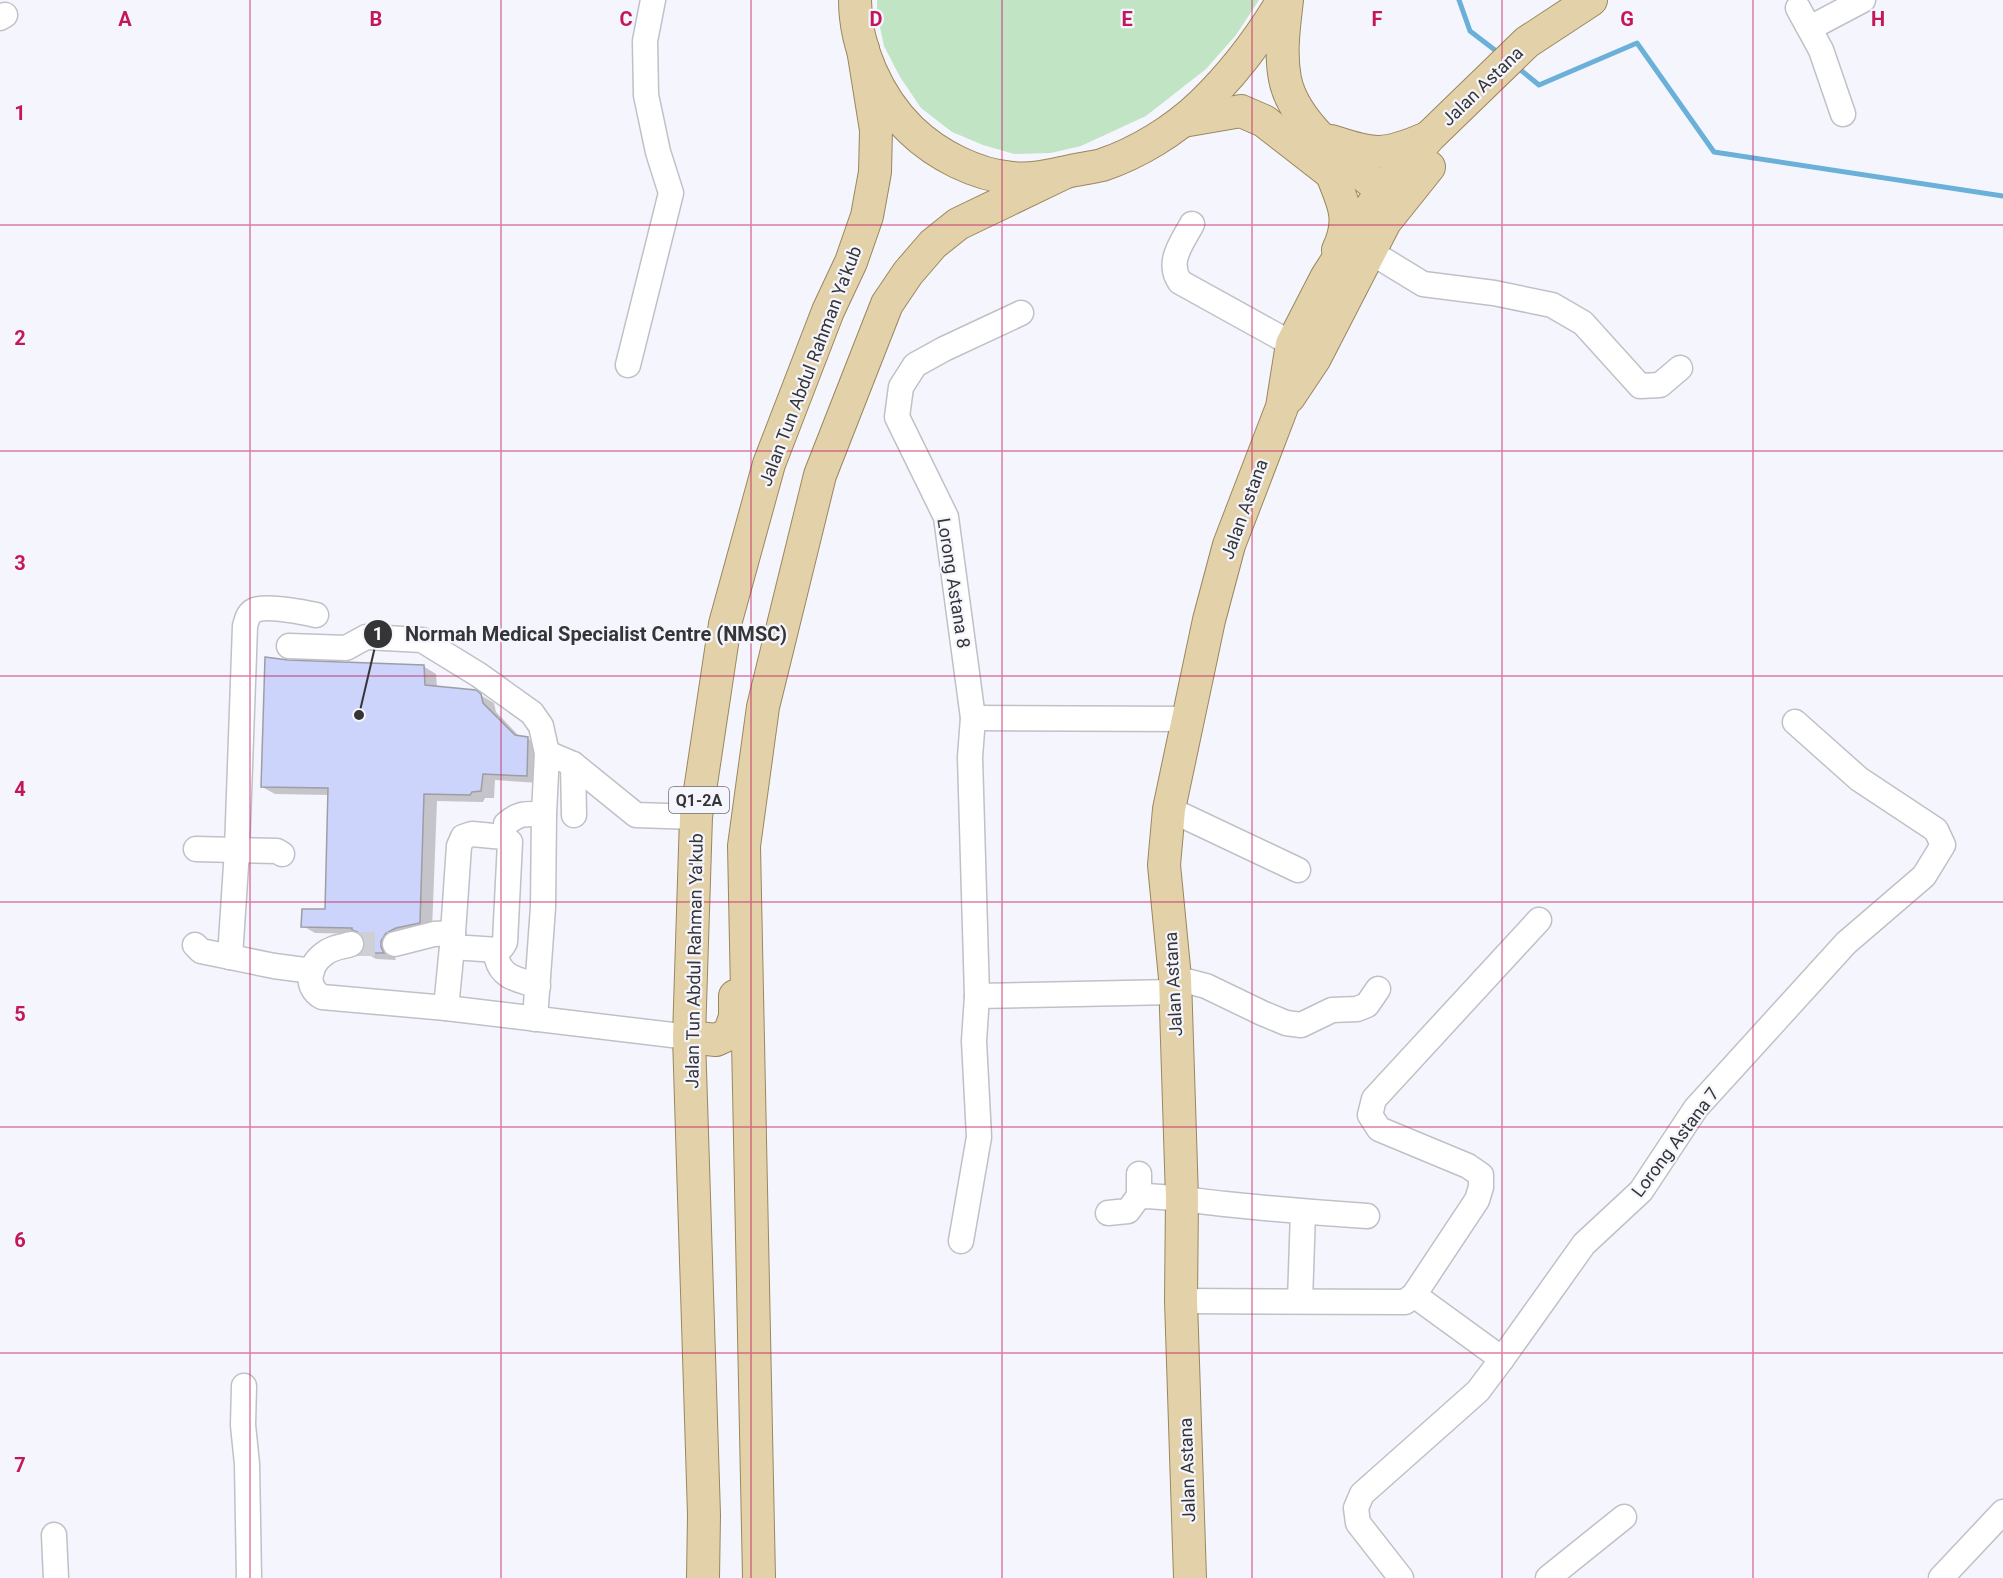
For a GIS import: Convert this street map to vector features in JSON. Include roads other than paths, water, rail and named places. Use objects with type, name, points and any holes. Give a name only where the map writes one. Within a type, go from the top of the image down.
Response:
[{"type":"main road","points":[[855,0],[863,49],[886,101],[902,121],[928,145],[964,164],[1011,178],[1049,177],[1099,165],[1145,146],[1203,104],[1236,66],[1285,0]]},
{"type":"main road","points":[[1285,0],[1282,43],[1285,79],[1290,95],[1300,115],[1384,206]]},
{"type":"main road","name":"Jalan Astana","points":[[1190,1578],[1181,1301],[1182,1198],[1175,985],[1164,865],[1169,810],[1209,620],[1229,545],[1282,407],[1292,344],[1326,278],[1384,206],[1430,136],[1503,75],[1557,23],[1591,0]]},
{"type":"main road","name":"Jalan Tun Abdul Rahman Ya'kub","points":[[703,1578],[704,1515],[689,1037],[696,817],[725,624],[769,464],[867,216],[875,172],[876,130],[863,49]]},
{"type":"main road","name":"Jalan Astana","points":[[1282,407],[1315,358],[1369,251],[1384,206],[1444,148],[1503,75]]},
{"type":"main road","points":[[1182,121],[1242,111],[1264,121],[1331,172],[1384,206]]},
{"type":"main road","points":[[1321,138],[1369,153],[1397,151],[1430,136]]},
{"type":"main road","points":[[1326,278],[1346,233],[1346,216],[1331,172]]},
{"type":"main road","points":[[689,1037],[716,1040],[729,1034],[735,1017],[737,879],[744,846],[763,707],[820,475],[887,304],[933,244],[958,224],[1064,173]]},
{"type":"main road","points":[[744,846],[759,1578]]},
{"type":"street","points":[[628,365],[672,193],[658,152],[646,95],[645,41],[653,0]]},
{"type":"street","points":[[1842,114],[1821,50],[1804,18],[1863,0]]},
{"type":"street","points":[[1192,224],[1174,259],[1173,273],[1180,282],[1292,344]]},
{"type":"street","points":[[1369,251],[1423,284],[1494,293],[1552,305],[1583,323],[1640,386],[1660,385],[1680,368]]},
{"type":"street","name":"Lorong Astana 8","points":[[960,1241],[979,1137],[970,757],[973,718],[946,517],[897,417],[901,387],[915,365],[1021,313]]},
{"type":"street","points":[[230,957],[237,850],[245,626],[248,615],[256,610],[284,609],[316,615]]},
{"type":"street","points":[[289,646],[346,648],[366,637],[426,642],[479,675],[532,713],[542,726],[547,753],[544,814],[545,861],[535,1019]]},
{"type":"street","points":[[973,718],[1189,719]]},
{"type":"street","name":"Lorong Astana 7","points":[[1401,1578],[1358,1523],[1356,1508],[1362,1494],[1478,1390],[1584,1244],[1641,1191],[1696,1108],[1846,943],[1923,876],[1943,845],[1936,830],[1859,779],[1795,722]]},
{"type":"street","points":[[547,753],[573,764],[636,815],[696,817]]},
{"type":"street","points":[[573,764],[574,815]]},
{"type":"street","points":[[1169,810],[1298,870]]},
{"type":"street","points":[[506,824],[522,814],[544,814]]},
{"type":"street","points":[[395,944],[434,934],[453,940],[492,950],[502,947],[505,942],[510,846],[508,839],[471,834],[460,841],[453,940],[446,1008]]},
{"type":"street","points":[[196,849],[277,850],[282,854]]},
{"type":"street","points":[[1181,1301],[1406,1302],[1414,1295],[1477,1200],[1481,1187],[1481,1175],[1468,1166],[1379,1129],[1370,1115],[1374,1099],[1539,920]]},
{"type":"street","points":[[351,944],[323,954],[312,970],[310,978],[313,990],[322,997],[446,1008],[689,1037]]},
{"type":"street","points":[[195,945],[201,951],[274,966],[312,970]]},
{"type":"street","points":[[497,959],[503,972],[510,977],[538,986]]},
{"type":"street","points":[[977,996],[1175,985],[1206,986],[1286,1023],[1301,1025],[1332,1010],[1357,1009],[1367,1005],[1378,988]]},
{"type":"street","points":[[1108,1212],[1128,1211],[1139,1185],[1182,1198],[1303,1212],[1367,1216]]},
{"type":"street","points":[[1300,1301],[1303,1212]]},
{"type":"street","points":[[1414,1295],[1502,1359]]},
{"type":"street","points":[[244,1386],[243,1425],[247,1464],[249,1578]]},
{"type":"street","points":[[1941,1578],[2003,1512]]},
{"type":"street","points":[[1548,1578],[1624,1517]]},
{"type":"street","points":[[54,1535],[56,1578]]},
{"type":"waterway","points":[[1459,0],[1470,31],[1500,54]]},
{"type":"waterway","points":[[1517,67],[1539,85],[1637,43],[1714,152],[2003,196]]},
{"type":"tunnel","points":[[351,944],[395,944]]},
{"type":"place","name":"Normah Medical Specialist Centre (NMSC)","points":[[359,715]]}]
